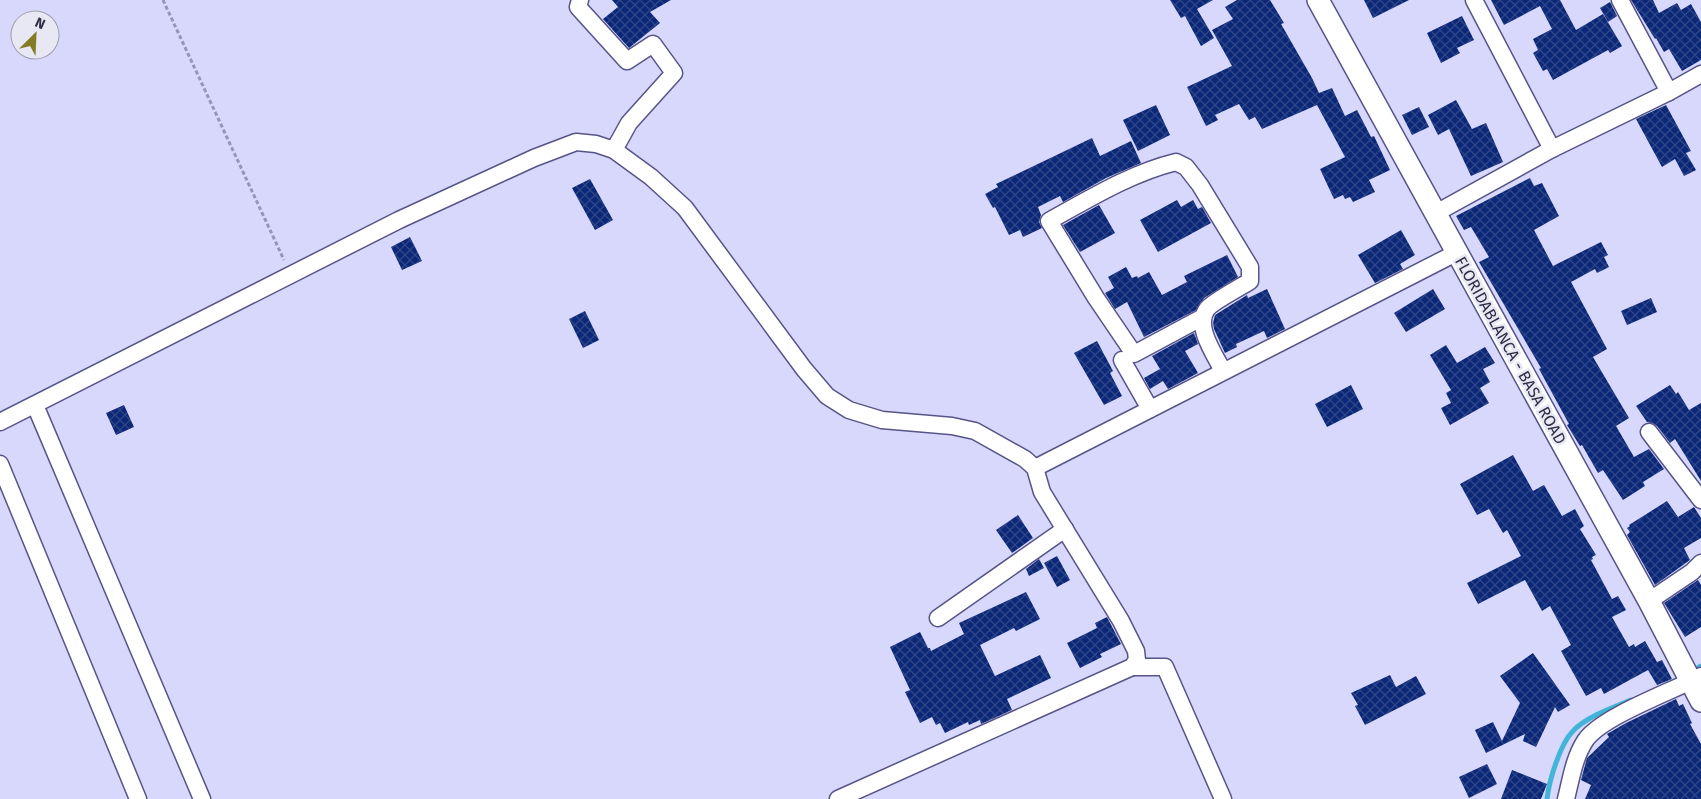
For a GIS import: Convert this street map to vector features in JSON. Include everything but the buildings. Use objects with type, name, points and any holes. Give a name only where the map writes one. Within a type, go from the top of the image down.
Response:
[{"type":"main road","name":"FLORIDABLANCA - BASA ROAD","points":[[1318,0],[1690,675],[1701,701]]},
{"type":"street","points":[[580,0],[578,7],[627,61],[653,44],[674,73],[629,123],[614,150]]},
{"type":"street","points":[[1474,0],[1552,149]]},
{"type":"street","points":[[1620,0],[1669,92]]},
{"type":"street","points":[[1436,213],[1552,149],[1669,92],[1701,74]]},
{"type":"street","points":[[0,422],[399,220],[534,158],[576,142],[596,144],[614,150],[651,177],[685,208],[804,369],[827,396],[849,410],[882,420],[952,426],[975,431],[1025,459],[1035,468],[1042,492],[1133,643],[1137,660],[1132,667]]},
{"type":"street","points":[[1203,317],[1134,354],[1096,298],[1049,221],[1104,191],[1159,166],[1176,162],[1186,167],[1200,185],[1250,267],[1250,281],[1207,308],[1203,317],[1205,336],[1224,371]]},
{"type":"street","points":[[1035,468],[1458,252]]},
{"type":"street","points":[[1122,360],[1150,409]]},
{"type":"street","points":[[35,404],[202,799]]},
{"type":"street","points":[[1649,432],[1701,500]]},
{"type":"street","points":[[0,464],[138,799]]},
{"type":"street","points":[[938,618],[1065,529]]},
{"type":"street","points":[[1649,601],[1692,572],[1701,563]]},
{"type":"street","points":[[838,799],[1132,667],[1164,667],[1223,799]]},
{"type":"street","points":[[1566,799],[1577,757],[1586,739],[1605,722],[1690,675]]},
{"type":"path","points":[[163,0],[291,275]]},
{"type":"waterway","points":[[1691,672],[1701,666]]},
{"type":"waterway","points":[[1547,799],[1556,763],[1568,737],[1573,731],[1593,717],[1631,700]]}]
